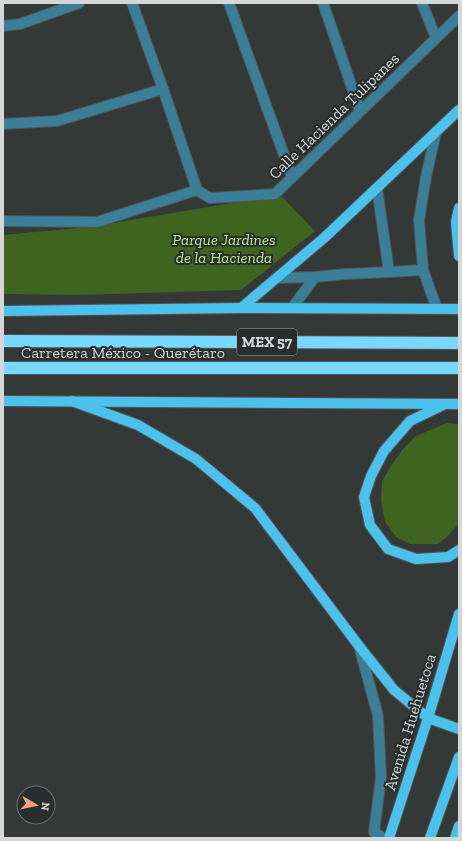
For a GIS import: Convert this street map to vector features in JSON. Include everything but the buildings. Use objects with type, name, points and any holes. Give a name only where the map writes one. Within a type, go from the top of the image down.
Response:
[{"type":"highway","name":"Carretera México - Querétaro","points":[[3,342],[459,343]]},
{"type":"highway","name":"Carretera México - Querétaro","points":[[3,368],[459,368]]},
{"type":"main road","points":[[241,308],[324,238],[459,110]]},
{"type":"main road","points":[[459,208],[456,222],[459,256]]},
{"type":"main road","points":[[3,311],[241,308],[459,309]]},
{"type":"main road","points":[[3,401],[459,404]]},
{"type":"main road","points":[[72,401],[138,425],[196,459],[255,508],[394,690],[428,718],[459,729]]},
{"type":"main road","points":[[444,404],[410,421],[384,451],[371,476],[364,497],[370,525],[388,549],[416,559],[448,557],[459,550]]},
{"type":"main road","name":"Avenida Huehuetoca","points":[[389,838],[428,718],[459,614]]},
{"type":"main road","points":[[430,838],[459,757]]},
{"type":"main road","points":[[455,838],[459,826]]},
{"type":"street","points":[[3,26],[20,24],[78,3]]},
{"type":"street","points":[[3,221],[97,222],[197,190],[132,3]]},
{"type":"street","points":[[229,3],[292,178]]},
{"type":"street","points":[[323,3],[360,111]]},
{"type":"street","points":[[422,3],[436,38]]},
{"type":"street","name":"Calle Hacienda Tulipanes","points":[[197,190],[210,198],[275,194],[459,16]]},
{"type":"street","points":[[3,124],[57,121],[163,89]]},
{"type":"street","points":[[436,132],[426,177],[419,220],[423,270],[437,309]]},
{"type":"street","points":[[377,188],[389,272]]},
{"type":"street","points":[[276,278],[423,270]]},
{"type":"street","points":[[292,308],[315,277]]},
{"type":"street","points":[[359,646],[378,716],[381,777],[374,832],[383,838]]},
{"type":"green space","name":"Parque Jardines de la Hacienda","points":[[280,195],[315,231],[241,290],[78,295],[3,294],[3,235],[89,227]]},
{"type":"green space","points":[[447,423],[459,424],[459,523],[449,535],[438,544],[410,544],[396,537],[385,522],[381,500],[382,481],[403,449],[416,436]]}]
